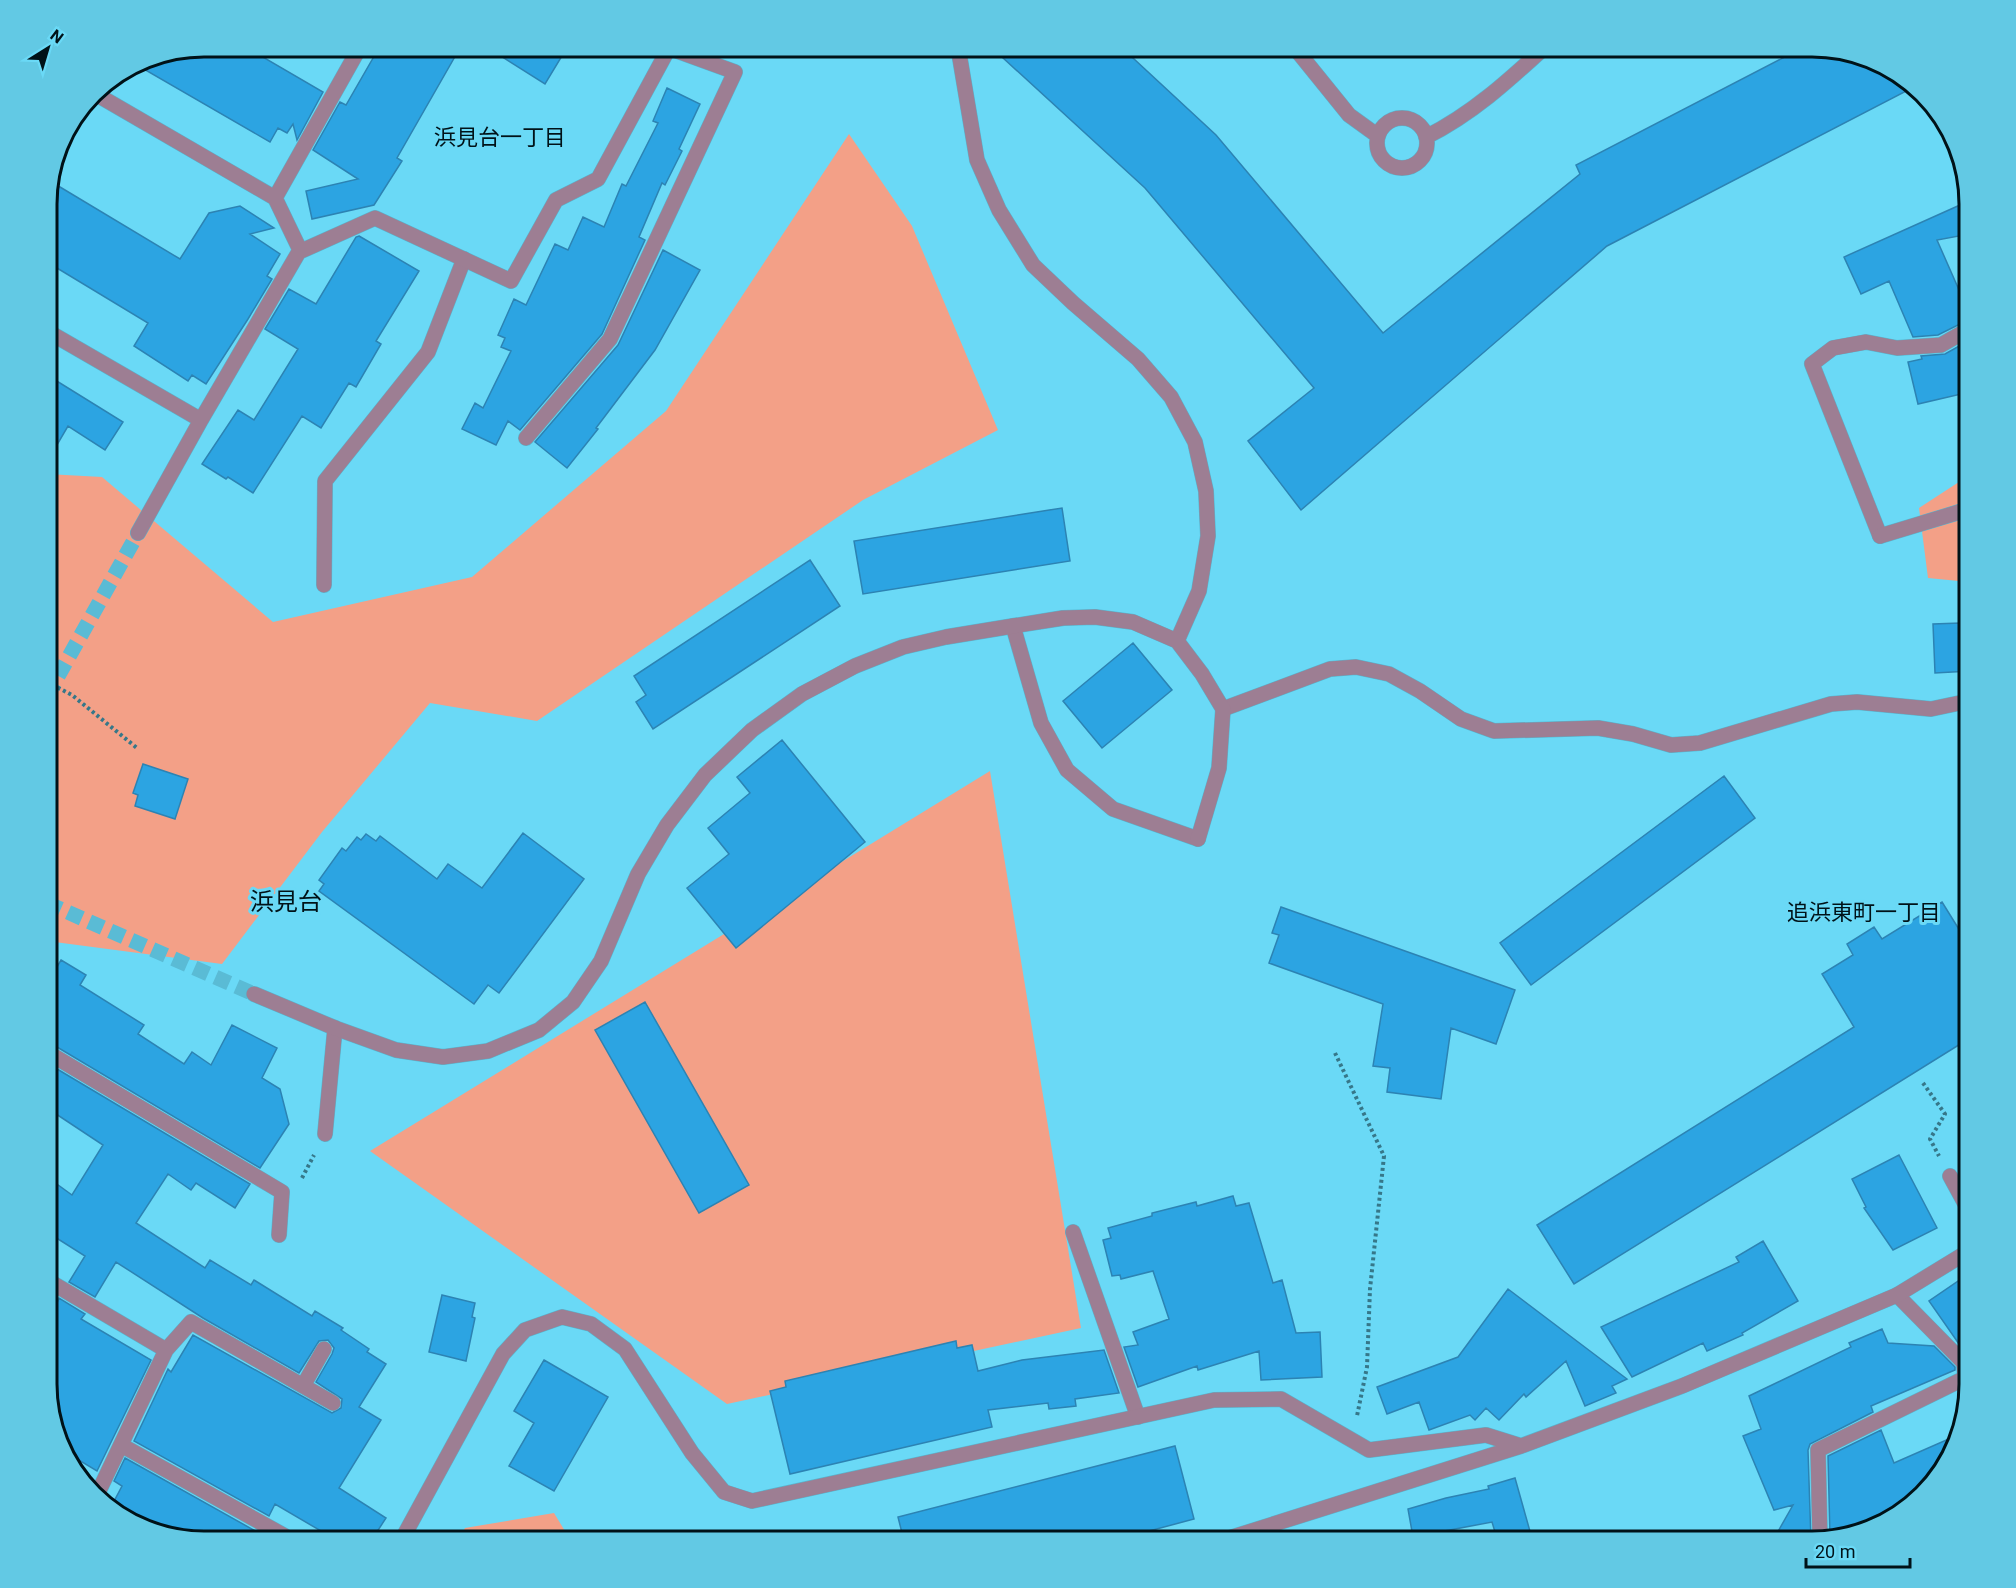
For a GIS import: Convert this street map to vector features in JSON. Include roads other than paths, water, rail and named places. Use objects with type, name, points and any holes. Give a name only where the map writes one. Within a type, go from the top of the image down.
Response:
[{"type":"street","points":[[275,198],[350,57]]},
{"type":"street","points":[[138,533],[299,252],[375,218],[511,281],[556,200],[598,179],[664,57]]},
{"type":"street","points":[[526,438],[610,339],[735,72],[694,57]]},
{"type":"street","points":[[960,57],[977,160],[999,210],[1033,265],[1138,359],[1171,398],[1195,442],[1206,491],[1208,536],[1199,591],[1177,641]]},
{"type":"street","points":[[1303,57],[1349,115],[1378,136]]},
{"type":"street","points":[[1426,137],[1463,116],[1507,82],[1533,57]]},
{"type":"street","points":[[102,98],[275,198],[299,252]]},
{"type":"street","points":[[1401,118],[1417,123],[1426,137],[1427,145],[1420,160],[1404,168],[1396,167],[1383,158],[1377,144],[1378,136],[1386,123],[1401,118]]},
{"type":"street","points":[[324,585],[325,481],[429,352],[464,259]]},
{"type":"street","points":[[1959,335],[1941,345],[1898,348],[1866,342],[1833,348],[1812,364],[1880,536],[1959,512]]},
{"type":"street","points":[[57,337],[201,420]]},
{"type":"street","points":[[254,994],[335,1028],[396,1050],[443,1057],[488,1051],[539,1030],[573,1002],[601,961],[638,874],[667,825],[705,776],[752,730],[802,694],[865,662],[903,647],[946,637],[1013,626],[1063,618],[1095,617],[1133,622],[1177,641],[1202,674],[1223,710],[1219,768],[1198,839],[1113,809],[1067,770],[1041,723],[1013,626]]},
{"type":"street","points":[[1223,710],[1330,669],[1356,667],[1389,674],[1420,691],[1461,719],[1494,731],[1599,728],[1633,734],[1671,745],[1700,743],[1831,704],[1857,702],[1931,709],[1959,703]]},
{"type":"street","points":[[325,1134],[335,1028]]},
{"type":"street","points":[[57,1058],[282,1192],[279,1235]]},
{"type":"street","points":[[1950,1176],[1959,1192]]},
{"type":"street","points":[[1073,1233],[1138,1417]]},
{"type":"street","points":[[1254,1531],[1521,1446],[1682,1386],[1897,1295],[1959,1258]]},
{"type":"street","points":[[57,1286],[166,1350]]},
{"type":"street","points":[[1897,1295],[1959,1358]]},
{"type":"street","points":[[407,1531],[502,1354],[525,1330],[562,1317],[591,1324],[625,1349],[692,1453],[723,1491],[752,1501],[1214,1400],[1281,1400],[1369,1450],[1486,1435],[1521,1446]]},
{"type":"street","points":[[100,1488],[166,1350],[191,1323],[333,1403]]},
{"type":"street","points":[[303,1386],[324,1349]]},
{"type":"street","points":[[1820,1531],[1818,1450],[1959,1381]]},
{"type":"street","points":[[121,1445],[276,1531]]},
{"type":"tunnel","points":[[57,678],[138,533]]},
{"type":"tunnel","points":[[57,907],[254,994]]},
{"type":"district","name":"浜見台一丁目","points":[[500,137]]},
{"type":"district","name":"浜見台","points":[[286,902]]},
{"type":"district","name":"追浜東町一丁目","points":[[1864,912]]}]
